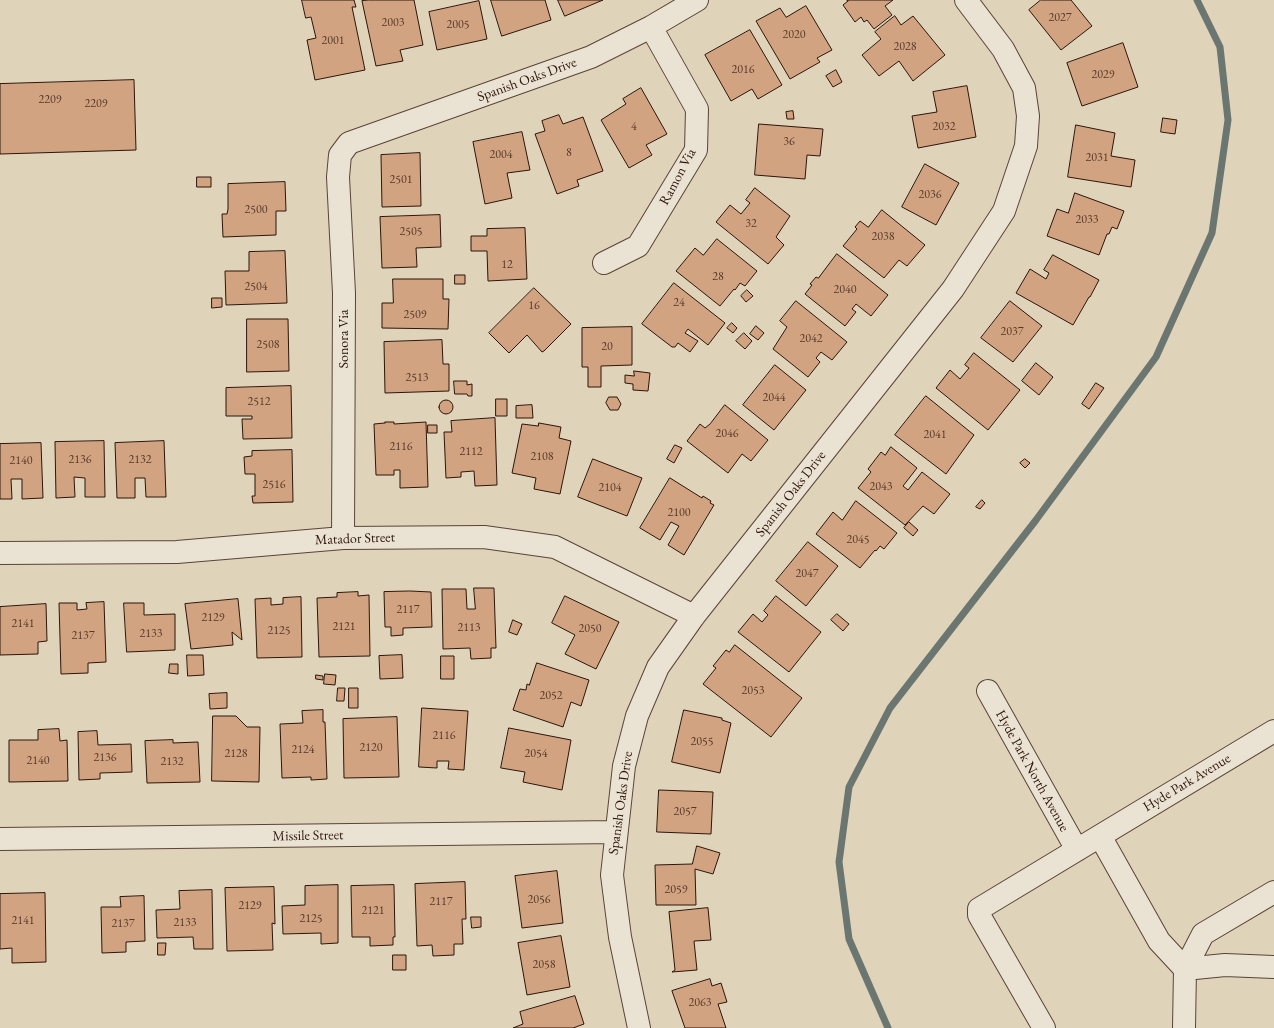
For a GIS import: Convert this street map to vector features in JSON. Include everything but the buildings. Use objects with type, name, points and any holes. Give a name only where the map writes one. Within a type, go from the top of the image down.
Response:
[{"type":"street","name":"Spanish Oaks Drive","points":[[349,143],[592,57],[651,27],[697,0]]},
{"type":"street","name":"Spanish Oaks Drive","points":[[639,1028],[620,937],[612,875],[624,766],[637,716],[658,667],[694,616],[953,289],[1004,212],[1026,146],[1028,116],[1024,88],[1003,49],[966,0]]},
{"type":"street","name":"Ramon Via","points":[[604,263],[638,246],[696,150],[697,109],[651,27]]},
{"type":"street","name":"Sonora Via","points":[[343,538],[344,293],[338,177],[340,155],[349,143]]},
{"type":"street","name":"Matador Street","points":[[0,553],[177,552],[343,538],[484,537],[555,547],[694,616]]},
{"type":"street","name":"Hyde Park North Avenue","points":[[988,691],[1077,850]]},
{"type":"street","name":"Hyde Park Avenue","points":[[1044,1028],[979,915],[979,908],[1274,731]]},
{"type":"street","name":"Missile Street","points":[[0,839],[616,832]]},
{"type":"street","points":[[1100,836],[1159,941],[1185,969]]},
{"type":"street","points":[[1184,1028],[1185,969],[1203,934],[1274,892]]},
{"type":"street","points":[[1185,969],[1225,965],[1274,967]]},
{"type":"waterway","points":[[888,1028],[849,939],[839,862],[849,787],[890,708],[1036,520],[1156,357],[1212,233],[1228,120],[1220,47],[1197,0]]}]
